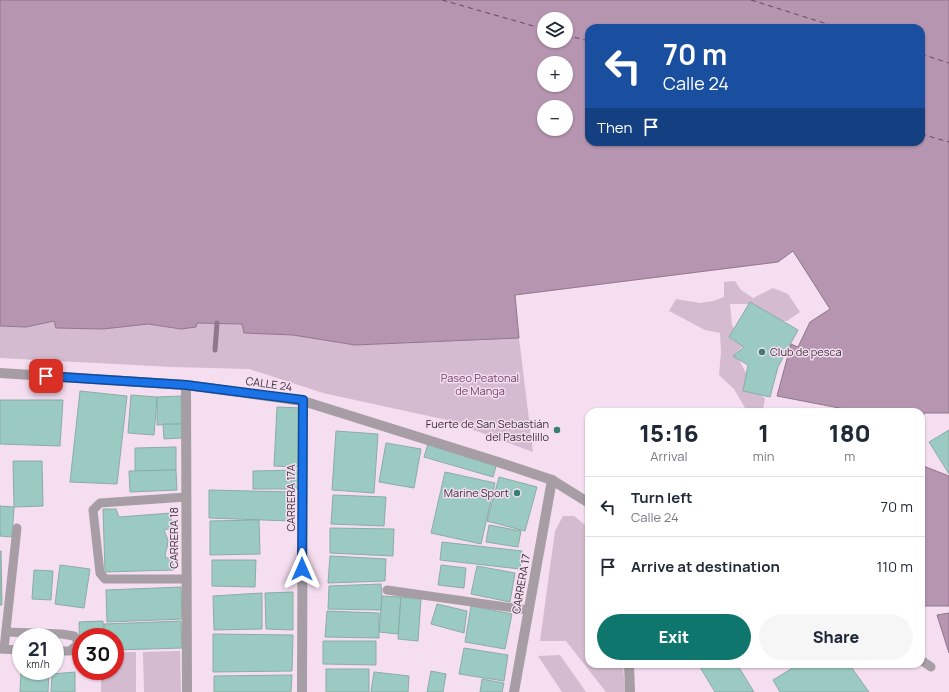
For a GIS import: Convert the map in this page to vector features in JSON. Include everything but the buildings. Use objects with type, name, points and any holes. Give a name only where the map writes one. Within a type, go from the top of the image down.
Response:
[{"type":"street","name":"CALLE 24","points":[[0,373],[186,385],[303,400],[552,480],[585,501]]},
{"type":"street","name":"CARRERA 18","points":[[186,385],[187,692]]},
{"type":"street","name":"CARRERA 17A","points":[[302,692],[303,400]]},
{"type":"street","name":"CARRERA 17","points":[[514,692],[552,480]]},
{"type":"street","points":[[629,668],[630,692]]},
{"type":"lane","points":[[186,497],[100,503],[93,510],[100,573],[105,579],[187,579]]},
{"type":"lane","points":[[12,650],[2,649],[6,632],[17,528]]},
{"type":"lane","points":[[387,590],[528,610]]},
{"type":"lane","points":[[6,632],[12,632]]},
{"type":"lane","points":[[64,634],[74,636],[78,644],[70,651],[64,651]]},
{"type":"lane","points":[[925,663],[931,668]]},
{"type":"green space","points":[[735,281],[741,290],[753,298],[773,288],[788,294],[800,312],[787,321],[769,321],[750,304],[730,304],[732,325],[744,345],[736,353],[755,392],[765,398],[763,408],[745,408],[734,389],[719,375],[721,352],[720,333],[705,330],[669,311],[676,299],[700,303],[713,301],[724,297],[724,282]]},
{"type":"green space","name":"Paseo Peatonal de Manga","points":[[55,321],[57,328],[103,329],[148,324],[181,329],[197,323],[242,324],[244,333],[293,335],[355,345],[519,338],[533,452],[447,420],[323,393],[249,369],[172,367],[0,358],[0,326],[26,327]]},
{"type":"green space","points":[[563,516],[574,516],[585,525],[585,665],[566,641],[540,641],[555,531]]},
{"type":"green space","points":[[180,651],[181,692],[144,692],[143,652]]},
{"type":"green space","points":[[124,652],[136,652],[136,692],[101,692],[101,680],[124,680]]},
{"type":"green space","points":[[560,655],[586,692],[562,692],[538,656]]},
{"type":"green space","points":[[587,668],[623,668],[625,692],[606,692]]},
{"type":"shaded area","points":[[0,0],[949,0],[949,413],[925,413],[925,408],[839,408],[777,396],[791,344],[798,347],[810,322],[830,309],[793,251],[778,262],[515,295],[519,338],[355,345],[293,335],[244,333],[242,324],[197,323],[196,327],[181,329],[148,324],[103,329],[56,328],[54,321],[26,327],[0,326]]},
{"type":"shaded area","points":[[925,467],[949,476],[949,606],[925,606]]},
{"type":"shaded area","points":[[949,613],[949,653],[937,615]]},
{"type":"waterway","points":[[215,350],[217,323]]},
{"type":"ferry route","points":[[442,0],[537,27]]},
{"type":"ferry route","points":[[751,0],[827,24]]},
{"type":"ferry route","points":[[573,37],[585,40]]},
{"type":"ferry route","points":[[925,55],[949,63]]},
{"type":"ferry route","points":[[925,135],[949,142]]},
{"type":"place","name":"Club de pesca","points":[[762,352]]},
{"type":"place","name":"Fuerte de San Sebastián del Pastelillo","points":[[557,430]]},
{"type":"place","name":"Marine Sport","points":[[517,493]]},
{"type":"route","points":[[46,376],[186,385],[303,400],[302,569]]}]
